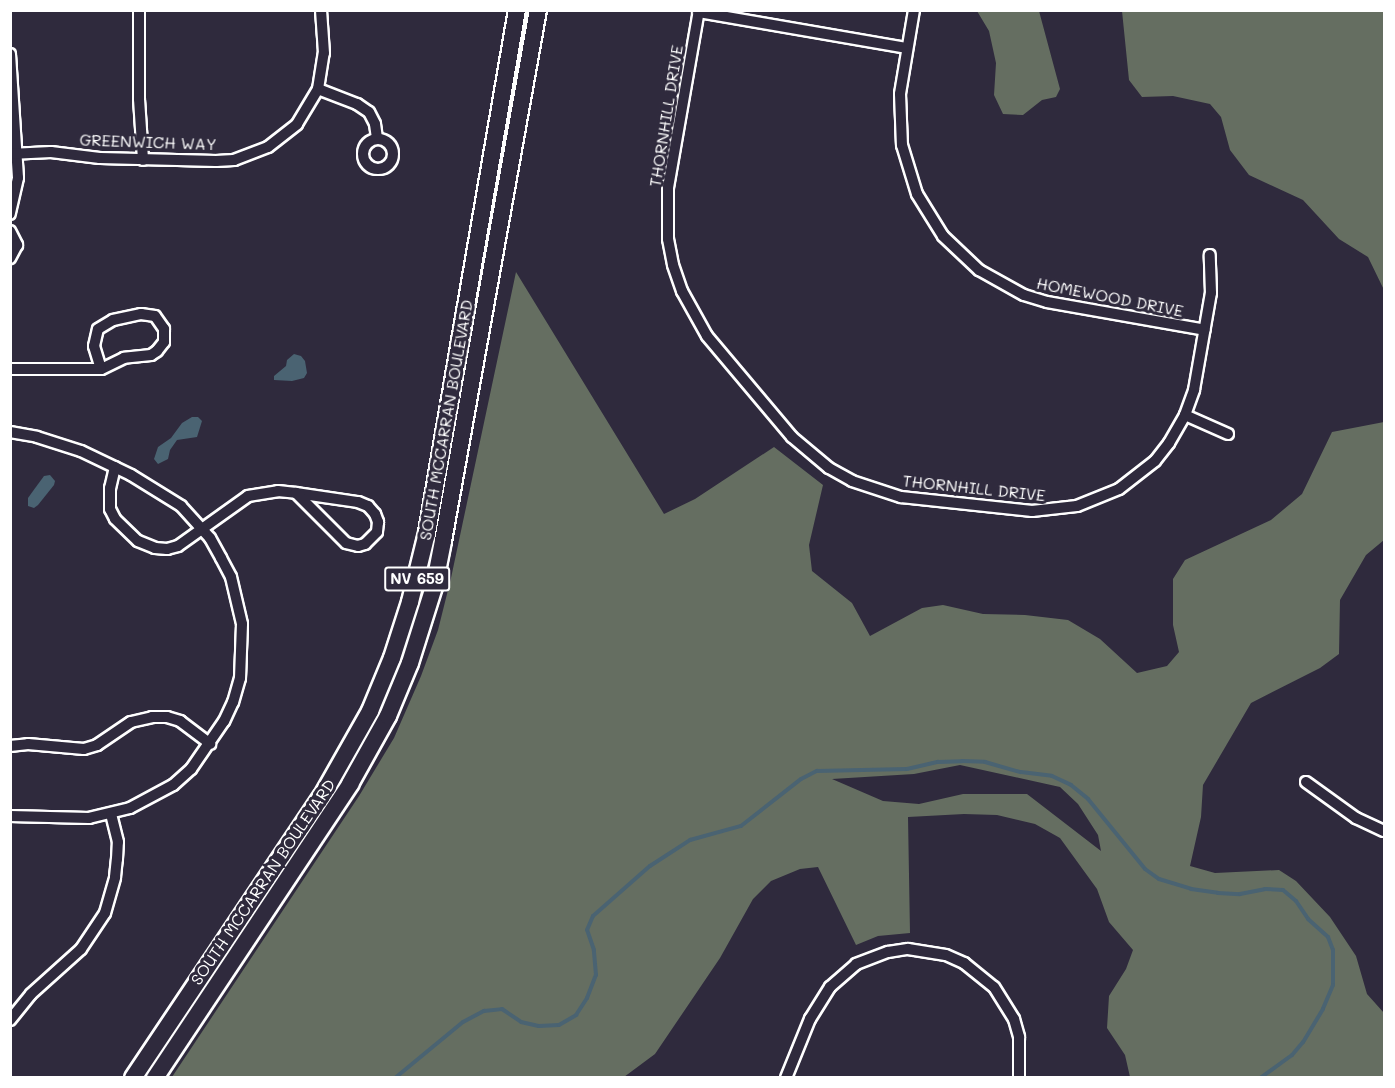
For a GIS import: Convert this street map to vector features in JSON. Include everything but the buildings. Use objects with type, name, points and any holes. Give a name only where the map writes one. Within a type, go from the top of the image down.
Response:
[{"type":"main road","name":"SOUTH MCCARRAN BOULEVARD","points":[[133,1077],[321,796],[370,711],[392,658],[410,602],[427,533],[517,10]]},
{"type":"main road","name":"SOUTH MCCARRAN BOULEVARD","points":[[155,1077],[350,784],[388,716],[410,663],[434,587],[538,10]]},
{"type":"street","points":[[139,10],[139,99],[143,160]]},
{"type":"street","name":"GREENWICH WAY","points":[[14,154],[51,152],[143,160],[216,161],[253,155],[272,146],[297,124],[318,89],[324,53],[321,10]]},
{"type":"street","name":"HOMEWOOD DRIVE","points":[[914,10],[899,118],[907,170],[929,217],[959,254],[979,270],[1024,295],[1047,302],[1205,330]]},
{"type":"street","points":[[699,11],[907,48]]},
{"type":"street","name":"THORNHILL DRIVE","points":[[699,11],[668,188],[667,221],[673,265],[682,291],[707,336],[792,437],[809,453],[852,481],[901,497],[1032,511],[1054,510],[1101,498],[1138,476],[1169,443],[1185,415],[1194,390],[1211,293],[1210,255]]},
{"type":"street","points":[[10,54],[14,154],[18,178],[10,214]]},
{"type":"street","points":[[318,89],[357,104],[369,112],[375,124],[377,139]]},
{"type":"street","points":[[10,231],[17,245],[10,258]]},
{"type":"street","points":[[10,369],[101,369],[124,358],[150,355],[158,351],[164,342],[164,329],[155,316],[141,314],[113,320],[99,329],[94,346],[101,369]]},
{"type":"street","points":[[1185,415],[1228,434]]},
{"type":"street","points":[[10,432],[61,444],[116,466],[181,506],[210,538],[231,578],[242,624],[241,669],[235,694],[224,721],[191,769],[173,785],[150,799],[111,814],[67,820],[10,816]]},
{"type":"street","points":[[116,466],[110,488],[110,509],[116,519],[138,541],[167,549],[178,546],[248,496],[278,491],[296,493],[358,502],[368,506],[378,522],[376,532],[364,544],[358,546],[346,543],[296,493]]},
{"type":"street","points":[[10,746],[28,744],[84,749],[97,745],[131,722],[153,717],[167,717],[180,721],[210,744]]},
{"type":"street","points":[[1306,782],[1356,818],[1384,831]]},
{"type":"street","points":[[10,1020],[31,994],[81,949],[105,913],[116,877],[118,842],[111,814]]},
{"type":"street","points":[[786,1077],[810,1019],[830,987],[856,964],[872,957],[908,949],[926,950],[955,958],[980,973],[994,987],[1005,1002],[1019,1036],[1021,1055],[1019,1077]]},
{"type":"green space","points":[[977,11],[1039,11],[1060,89],[1056,97],[1042,100],[1023,115],[1003,114],[994,95],[996,63],[989,31]]},
{"type":"green space","points":[[1122,11],[1384,11],[1384,290],[1368,257],[1339,239],[1303,200],[1249,175],[1230,150],[1221,117],[1210,104],[1173,96],[1142,97],[1129,80]]},
{"type":"green space","points":[[516,272],[664,514],[695,499],[774,447],[823,485],[809,545],[812,571],[852,603],[870,636],[922,608],[943,605],[983,614],[1025,615],[1068,620],[1100,639],[1137,673],[1167,666],[1179,652],[1173,625],[1173,579],[1185,560],[1271,520],[1302,494],[1332,432],[1384,422],[1384,540],[1366,555],[1340,600],[1339,654],[1320,668],[1251,703],[1203,785],[1201,817],[1190,866],[1215,873],[1279,870],[1296,881],[1330,917],[1356,956],[1367,994],[1384,1013],[1384,1077],[1130,1077],[1125,1055],[1107,1028],[1109,996],[1126,969],[1133,950],[1109,922],[1097,889],[1060,838],[1035,824],[997,815],[964,814],[908,817],[910,933],[878,936],[856,945],[818,867],[800,869],[771,881],[753,899],[720,958],[655,1054],[624,1077],[172,1077],[359,796],[394,738],[438,630]],"holes":[[[960,765],[1060,787],[1078,804],[1098,835],[1101,851],[1027,794],[963,794],[919,804],[883,801],[832,779],[914,774]]]},
{"type":"water","points":[[294,354],[301,356],[305,361],[307,373],[304,378],[292,381],[274,380],[274,376],[286,366],[287,360]]},
{"type":"water","points":[[192,417],[198,417],[202,421],[197,437],[177,440],[170,450],[168,459],[158,464],[154,459],[158,447],[171,438],[182,423]]},
{"type":"water","points":[[50,475],[55,481],[54,485],[38,505],[34,508],[28,506],[28,498],[44,476]]},
{"type":"waterway","points":[[395,1078],[463,1022],[484,1011],[502,1009],[521,1022],[539,1026],[559,1025],[576,1015],[587,998],[596,975],[594,950],[587,930],[593,916],[650,866],[690,840],[741,826],[801,779],[817,771],[907,769],[938,762],[962,761],[985,762],[1021,772],[1052,776],[1071,785],[1088,799],[1145,869],[1159,879],[1191,889],[1218,893],[1240,894],[1265,889],[1283,890],[1296,901],[1308,919],[1328,937],[1333,950],[1333,985],[1323,1009],[1303,1042],[1292,1055],[1260,1078]]}]
